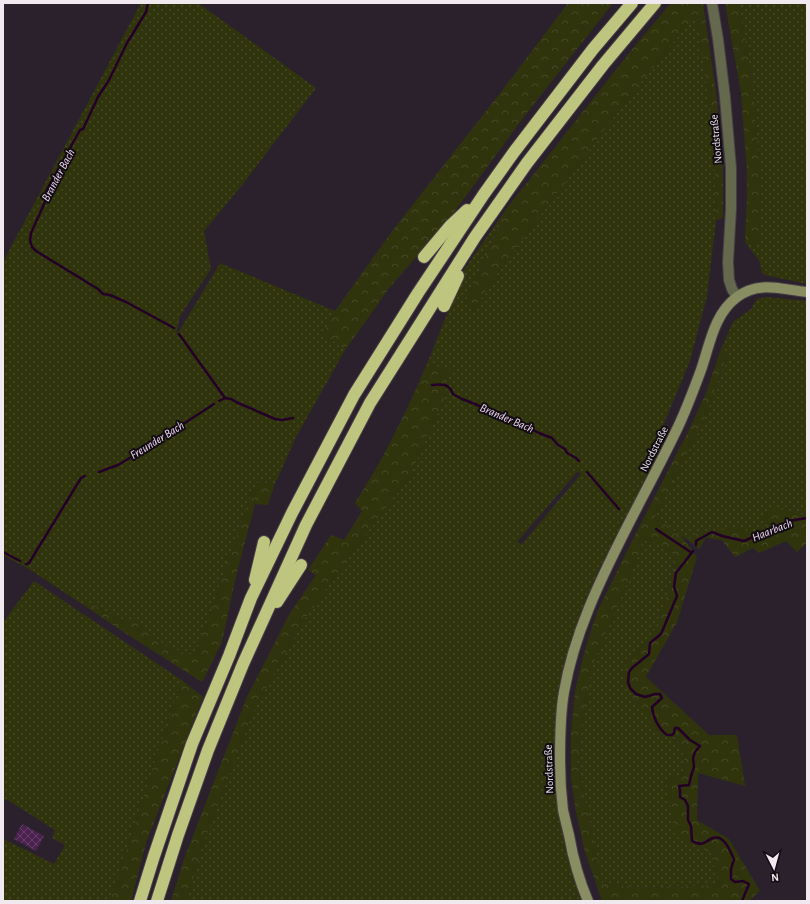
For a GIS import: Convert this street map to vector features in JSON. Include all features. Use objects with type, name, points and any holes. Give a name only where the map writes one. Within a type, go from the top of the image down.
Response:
[{"type":"highway","points":[[140,901],[192,744],[229,656],[251,598],[292,513],[354,395],[418,293],[484,194],[514,152],[593,49],[632,3]]},
{"type":"highway","points":[[157,901],[178,834],[208,750],[258,631],[306,525],[370,402],[475,237],[527,163],[603,65],[655,3]]},
{"type":"highway","points":[[424,257],[450,226],[484,194]]},
{"type":"highway","points":[[444,306],[456,279],[466,263],[475,237]]},
{"type":"highway","points":[[251,598],[258,562],[264,542]]},
{"type":"highway","points":[[258,631],[302,565]]},
{"type":"main road","points":[[737,297],[745,292],[757,288],[771,287],[807,292]]},
{"type":"main road","name":"Nordstraße","points":[[588,901],[573,857],[563,810],[560,777],[560,735],[564,692],[574,647],[588,609],[606,569],[678,426],[694,388],[714,328],[721,314],[737,297]]},
{"type":"street","name":"Nordstraße","points":[[712,3],[719,46],[731,168],[731,209],[728,262],[729,280],[737,297]]},
{"type":"green space","points":[[141,3],[198,3],[316,88],[242,185],[204,231],[211,269],[180,316],[176,334],[180,330],[220,263],[335,311],[324,333],[345,350],[296,437],[274,486],[258,480],[195,656],[167,647],[134,620],[121,620],[88,602],[85,606],[29,569],[3,555],[3,262]]},
{"type":"green space","points":[[568,3],[613,3],[523,118],[446,223],[390,287],[345,350],[324,333],[335,311],[393,230],[501,92]]},
{"type":"green space","points":[[671,3],[703,3],[717,100],[723,173],[723,218],[716,220],[713,127],[696,15],[629,97],[503,265],[473,311],[466,302],[507,208],[630,52]]},
{"type":"green space","points":[[725,3],[739,3],[752,80],[761,183],[759,243],[746,244],[745,237],[747,173],[741,93]]},
{"type":"green space","points":[[739,3],[807,3],[807,284],[763,274],[759,261],[746,244],[759,243],[761,183],[752,80]]},
{"type":"green space","points":[[696,14],[713,127],[716,220],[707,296],[690,361],[662,428],[671,427],[600,567],[583,607],[569,646],[560,691],[558,811],[568,859],[582,901],[187,901],[202,847],[254,710],[302,623],[359,543],[409,478],[445,397],[447,381],[451,370],[427,364],[463,271],[507,208],[466,302],[473,311],[503,265],[629,97]],"holes":[[[578,471],[581,474],[522,544],[517,542]]]},
{"type":"green space","points":[[766,297],[807,301],[807,503],[805,516],[765,525],[752,535],[698,532],[688,540],[655,517],[702,425],[728,354],[721,349],[733,322],[751,309],[757,299]]},
{"type":"green space","points":[[721,349],[728,353],[702,425],[655,517],[681,536],[697,557],[677,622],[646,677],[709,735],[737,735],[745,786],[698,773],[697,820],[729,839],[760,891],[749,901],[602,901],[585,852],[575,807],[571,776],[571,734],[575,691],[585,650],[597,612],[689,430],[706,393]],"holes":[[[646,537],[674,554],[676,568],[653,635],[626,665],[624,683],[660,737],[674,735],[685,752],[683,773],[666,782],[675,836],[711,853],[719,885],[639,888],[602,883],[577,760],[591,670]]]},
{"type":"green space","points":[[427,364],[451,370],[447,381],[445,397],[409,478],[359,543],[302,623],[254,710],[202,847],[187,901],[171,901],[184,859],[247,697],[290,613],[316,575],[308,570],[331,535],[344,540],[362,511],[355,503],[376,469],[394,435]]},
{"type":"green space","points":[[258,480],[274,486],[268,505],[255,504],[235,580],[222,642],[202,682],[85,606],[88,602],[121,620],[134,620],[167,647],[195,656]]},
{"type":"green space","points":[[807,503],[807,543],[797,552],[786,541],[759,553],[753,548],[735,557],[722,540],[706,538],[699,549],[688,540],[698,532],[743,528],[752,535],[765,525],[763,515],[778,507],[804,515]]},
{"type":"green space","points":[[646,537],[674,554],[676,568],[653,635],[626,665],[685,752],[683,773],[666,782],[711,853],[719,885],[639,888],[602,883],[577,760],[591,670]]},
{"type":"green space","points":[[34,581],[183,681],[179,687],[110,901],[3,901],[3,839],[54,864],[65,845],[52,838],[55,830],[6,799],[3,801],[3,622]]},
{"type":"green space","points":[[183,681],[203,697],[147,840],[131,901],[110,901],[179,687]]},
{"type":"building","points":[[22,824],[44,836],[36,851],[14,839]]},
{"type":"waterway","name":"Brander Bach","points":[[148,3],[146,12],[127,43],[109,80],[98,97],[83,129],[80,130],[46,191],[45,202],[31,233],[30,240],[32,247],[36,251],[98,289],[103,294],[110,295],[126,302],[174,328]]},
{"type":"waterway","name":"Brander Bach","points":[[179,334],[225,398],[231,399],[275,419],[282,420],[293,418]]},
{"type":"waterway","name":"Brander Bach","points":[[432,385],[447,386],[453,394],[462,399],[552,438],[558,445],[565,449],[567,453],[579,461]]},
{"type":"waterway","name":"Brander Bach","points":[[219,401],[225,398]]},
{"type":"waterway","name":"Freunder Bach","points":[[99,472],[118,465],[214,404]]},
{"type":"waterway","name":"Brander Bach","points":[[587,472],[619,509]]},
{"type":"waterway","name":"Freunder Bach","points":[[26,564],[29,563],[81,478],[85,476]]},
{"type":"waterway","name":"Haarbach","points":[[696,545],[696,541],[712,532],[744,541],[789,521],[807,518]]},
{"type":"waterway","name":"Brander Bach","points":[[656,529],[692,553]]},
{"type":"waterway","name":"Haarbach","points":[[693,551],[676,573],[674,586],[677,596],[661,634],[650,643],[649,654],[629,672],[628,682],[630,688],[636,694],[645,697],[660,694],[662,698],[652,707],[655,719],[664,733],[667,735],[672,735],[675,728],[678,728],[690,740],[700,746],[695,752],[693,758],[694,767],[689,785],[679,786],[680,797],[685,800],[688,806],[688,820],[691,826],[692,841],[702,844],[717,837],[720,838],[728,848],[734,859],[731,869],[731,879],[735,882],[743,881],[749,884],[742,901]]},
{"type":"waterway","name":"Freunder Bach","points":[[3,552],[20,561]]}]
